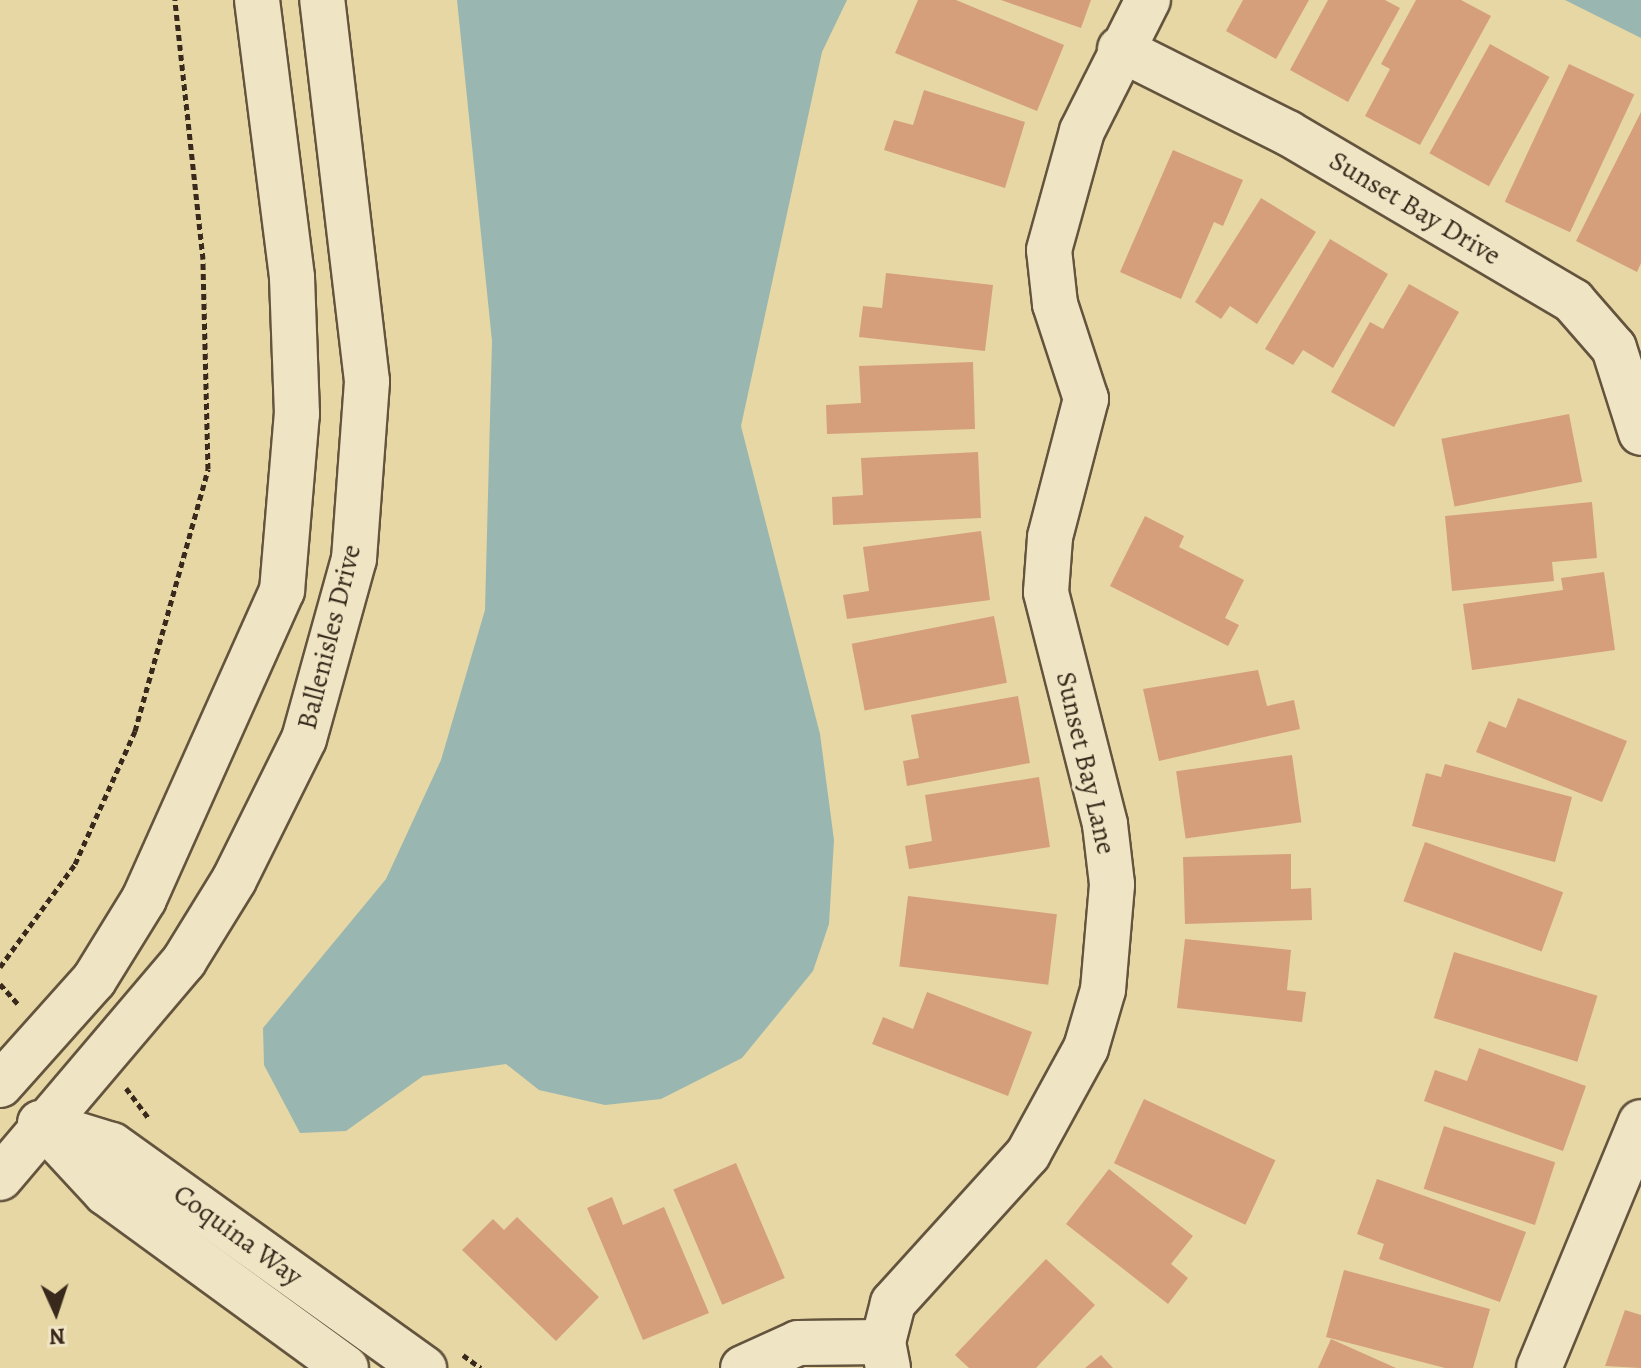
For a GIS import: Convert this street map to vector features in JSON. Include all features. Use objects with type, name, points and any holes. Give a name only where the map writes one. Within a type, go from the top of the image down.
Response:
[{"type":"street","name":"Ballenisles Drive","points":[[0,1087],[94,980],[144,899],[282,591],[297,414],[292,277],[257,0]]},
{"type":"street","name":"Ballenisles Drive","points":[[0,1178],[40,1123],[184,961],[234,880],[304,739],[354,559],[367,381],[322,0]]},
{"type":"street","name":"Sunset Bay Lane","points":[[743,1368],[798,1343],[886,1355],[893,1303],[909,1281],[1009,1178],[1061,1103],[1103,990],[1112,899],[1105,824],[1046,592],[1050,537],[1086,399],[1055,304],[1049,250],[1082,131],[1120,49],[1148,0]]},
{"type":"street","name":"Sunset Bay Drive","points":[[1120,49],[1288,133],[1573,301],[1614,348],[1641,433]]},
{"type":"street","name":"Coquina Way","points":[[0,1087],[40,1123],[106,1193],[346,1368]]},
{"type":"street","points":[[1539,1368],[1641,1122]]},
{"type":"street","name":"Coquina Way","points":[[40,1123],[112,1145],[424,1368]]},
{"type":"path","points":[[0,967],[75,864],[135,731],[208,469],[203,259],[175,0]]},
{"type":"path","points":[[0,984],[22,1009]]},
{"type":"water","points":[[457,0],[847,0],[822,52],[741,426],[820,734],[834,840],[829,924],[813,971],[742,1058],[661,1099],[605,1105],[539,1090],[506,1064],[423,1076],[346,1131],[300,1133],[264,1065],[263,1028],[386,879],[441,760],[485,610],[492,341]]},
{"type":"water","points":[[1565,0],[1641,0],[1641,38]]},
{"type":"building","points":[[918,0],[956,0],[1064,45],[1037,111],[895,53]]},
{"type":"building","points":[[1001,0],[1091,0],[1081,28]]},
{"type":"building","points":[[1243,0],[1309,0],[1276,59],[1226,31]]},
{"type":"building","points":[[1328,0],[1385,0],[1400,8],[1348,102],[1290,70]]},
{"type":"building","points":[[1416,0],[1461,0],[1491,16],[1420,145],[1365,116],[1390,69],[1381,64]]},
{"type":"building","points":[[1490,44],[1549,77],[1489,186],[1429,153]]},
{"type":"building","points":[[1569,64],[1634,94],[1570,232],[1505,202]]},
{"type":"building","points":[[924,90],[1025,122],[1005,188],[884,150],[894,120],[913,125]]},
{"type":"building","points":[[1641,112],[1641,263],[1637,272],[1576,241]]},
{"type":"building","points":[[1173,150],[1243,180],[1223,226],[1214,222],[1181,299],[1120,272]]},
{"type":"building","points":[[1261,198],[1316,232],[1257,324],[1230,306],[1221,319],[1195,302]]},
{"type":"building","points":[[1330,239],[1388,274],[1333,368],[1303,350],[1293,365],[1265,349]]},
{"type":"building","points":[[886,273],[993,285],[985,351],[859,337],[863,306],[882,308]]},
{"type":"building","points":[[1409,284],[1459,312],[1394,427],[1331,392],[1370,322],[1383,329]]},
{"type":"building","points":[[973,362],[975,429],[827,434],[826,405],[861,403],[859,366]]},
{"type":"building","points":[[1569,414],[1582,482],[1455,507],[1441,439]]},
{"type":"building","points":[[978,452],[981,518],[833,525],[832,497],[863,495],[861,458]]},
{"type":"building","points":[[1592,502],[1597,558],[1552,562],[1554,581],[1452,591],[1445,516]]},
{"type":"building","points":[[1145,516],[1184,536],[1179,547],[1244,580],[1225,618],[1239,625],[1228,646],[1110,586]]},
{"type":"building","points":[[981,531],[990,600],[847,619],[843,595],[869,591],[863,547]]},
{"type":"building","points":[[1604,572],[1615,650],[1472,670],[1463,604],[1563,590],[1561,578]]},
{"type":"building","points":[[994,616],[1007,683],[865,710],[852,644]]},
{"type":"building","points":[[1258,670],[1267,706],[1294,700],[1300,729],[1159,761],[1143,689]]},
{"type":"building","points":[[1018,696],[1030,763],[907,786],[903,761],[919,758],[911,715]]},
{"type":"building","points":[[1518,698],[1627,741],[1602,802],[1476,752],[1489,721],[1506,728]]},
{"type":"building","points":[[1292,755],[1301,822],[1186,839],[1176,771]]},
{"type":"building","points":[[1445,764],[1572,797],[1555,862],[1412,826],[1426,773],[1441,777]]},
{"type":"building","points":[[1039,777],[1050,847],[909,869],[905,846],[932,841],[925,795]]},
{"type":"building","points":[[1425,842],[1563,892],[1542,951],[1403,901]]},
{"type":"building","points":[[1291,854],[1291,889],[1311,888],[1312,920],[1185,924],[1183,857]]},
{"type":"building","points":[[908,896],[1057,914],[1048,985],[899,966]]},
{"type":"building","points":[[1185,939],[1291,950],[1287,990],[1306,992],[1302,1022],[1177,1008]]},
{"type":"building","points":[[1454,952],[1597,996],[1577,1062],[1434,1018]]},
{"type":"building","points":[[927,992],[1032,1032],[1008,1096],[872,1044],[883,1017],[913,1029]]},
{"type":"building","points":[[1479,1048],[1586,1086],[1563,1151],[1424,1101],[1435,1070],[1467,1081]]},
{"type":"building","points":[[1144,1099],[1275,1160],[1245,1225],[1114,1163]]},
{"type":"building","points":[[1444,1126],[1555,1162],[1535,1225],[1424,1189]]},
{"type":"building","points":[[736,1163],[785,1278],[722,1305],[673,1190]]},
{"type":"building","points":[[1109,1169],[1193,1236],[1171,1264],[1188,1278],[1168,1304],[1066,1224]]},
{"type":"building","points":[[1377,1179],[1526,1232],[1500,1302],[1379,1259],[1384,1244],[1357,1234]]},
{"type":"building","points":[[612,1197],[623,1225],[664,1207],[709,1313],[643,1340],[587,1208]]},
{"type":"building","points":[[517,1217],[599,1297],[556,1341],[462,1250],[493,1219],[504,1230]]},
{"type":"building","points":[[1046,1259],[1095,1305],[1036,1368],[969,1368],[955,1355]]},
{"type":"building","points":[[1344,1270],[1490,1309],[1473,1368],[1445,1368],[1326,1337]]},
{"type":"building","points":[[1625,1310],[1641,1315],[1641,1368],[1605,1366]]},
{"type":"building","points":[[1331,1339],[1396,1368],[1318,1368]]},
{"type":"building","points":[[1101,1355],[1113,1368],[1085,1368]]}]
